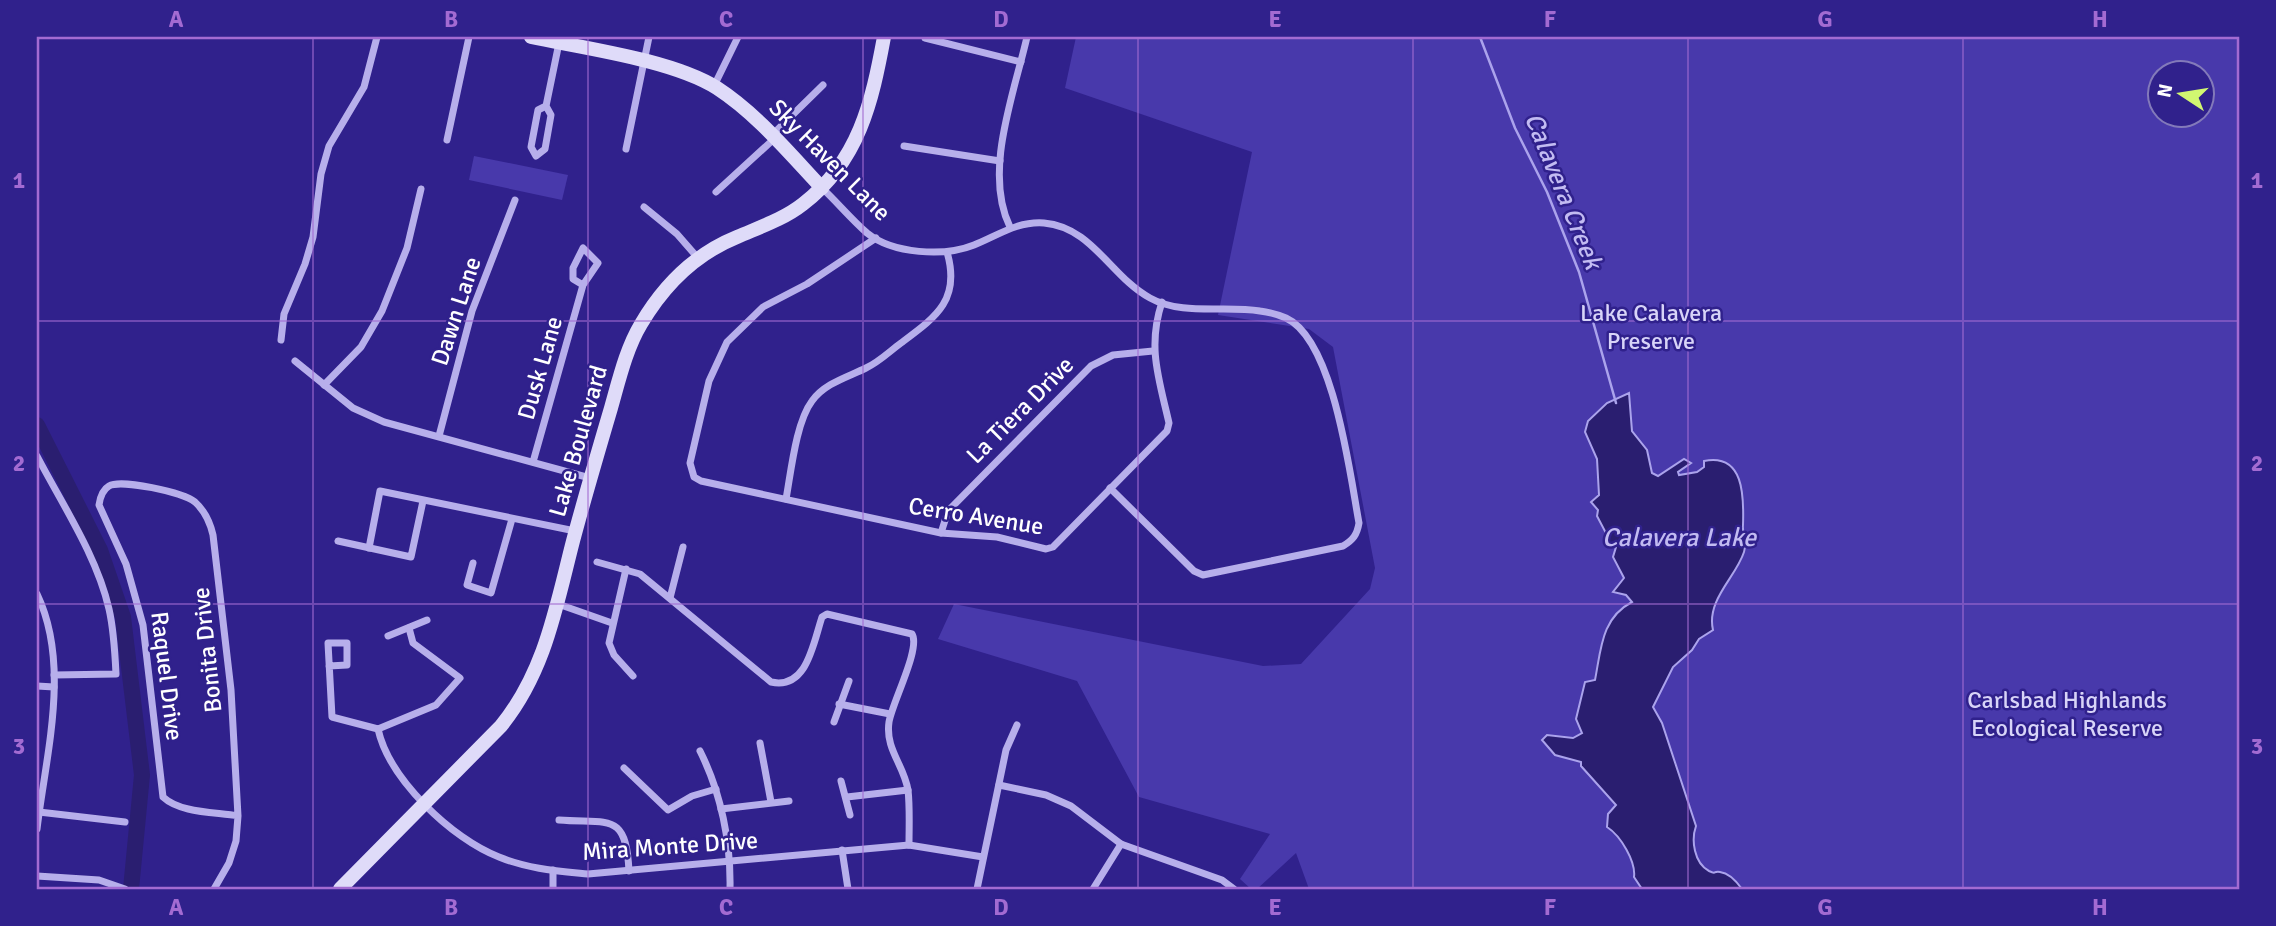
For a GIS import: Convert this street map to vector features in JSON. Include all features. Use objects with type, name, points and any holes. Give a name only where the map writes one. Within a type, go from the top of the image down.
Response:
[{"type":"main road","name":"Sky Haven Lane","points":[[531,37],[644,61],[714,86],[746,109],[822,188]]},
{"type":"main road","name":"Lake Boulevard","points":[[340,889],[501,726],[522,701],[544,653],[590,478],[623,367],[639,326],[670,283],[698,258],[802,205],[822,188],[841,164],[867,115],[884,37]]},
{"type":"street","points":[[281,340],[284,314],[313,237],[321,174],[329,146],[364,87],[377,37]]},
{"type":"street","points":[[447,140],[470,37]]},
{"type":"street","points":[[626,149],[649,37]]},
{"type":"street","points":[[714,86],[738,37]]},
{"type":"street","points":[[1010,228],[998,192],[1000,161],[1027,37]]},
{"type":"street","points":[[925,38],[1021,62]]},
{"type":"street","points":[[546,106],[538,110],[533,134],[531,146],[536,156],[545,149],[551,115],[546,106],[559,43]]},
{"type":"street","points":[[716,192],[823,85]]},
{"type":"street","points":[[904,145],[1000,161]]},
{"type":"street","name":"Sky Haven Lane","points":[[822,188],[876,238],[911,250],[947,252],[972,246],[1010,228],[1046,223],[1070,230],[1086,240],[1133,286],[1151,299],[1185,307],[1260,311],[1288,318],[1312,345],[1334,394],[1359,523],[1352,541],[1343,546],[1203,575],[1110,488]]},
{"type":"street","points":[[324,385],[361,346],[382,311],[407,248],[421,189]]},
{"type":"street","name":"Dawn Lane","points":[[439,436],[472,311],[514,200]]},
{"type":"street","points":[[644,207],[677,234],[698,258]]},
{"type":"street","name":"Cerro Avenue","points":[[876,238],[818,277],[763,307],[727,342],[709,381],[690,463],[691,471],[701,481],[941,533],[997,537],[1046,549],[1053,547],[1167,431],[1169,423],[1153,351],[1154,326],[1163,302]]},
{"type":"street","name":"Dusk Lane","points":[[533,462],[583,285],[598,263],[583,248],[573,268],[573,279],[583,285]]},
{"type":"street","points":[[786,499],[803,419],[811,401],[829,385],[869,367],[934,318],[949,293],[951,267],[947,252]]},
{"type":"street","name":"La Tiera Drive","points":[[941,533],[948,511],[1091,366],[1113,355],[1153,351]]},
{"type":"street","points":[[295,360],[353,408],[374,417],[590,478]]},
{"type":"street","points":[[37,456],[96,572],[109,608],[116,674],[54,675]]},
{"type":"street","name":"Bonita Drive","points":[[104,490],[117,483],[127,483],[183,495],[194,501],[209,520],[231,690],[238,816],[236,841],[229,863],[214,889]]},
{"type":"street","name":"Raquel Drive","points":[[104,490],[99,505],[101,514],[126,564],[143,625],[163,797],[170,804],[180,807],[238,816]]},
{"type":"street","points":[[369,548],[380,491],[576,531]]},
{"type":"street","points":[[338,541],[411,557],[424,500]]},
{"type":"street","points":[[473,563],[467,585],[491,593],[513,519]]},
{"type":"street","points":[[670,598],[683,547]]},
{"type":"street","points":[[597,562],[640,574],[771,682],[784,685],[792,682],[807,665],[823,616],[827,614],[912,634],[914,646],[890,714],[889,743],[908,790],[909,845]]},
{"type":"street","points":[[626,569],[609,643],[614,656],[633,676]]},
{"type":"street","points":[[37,829],[54,687],[50,633],[38,598]]},
{"type":"street","points":[[557,604],[612,623]]},
{"type":"street","points":[[388,636],[427,620]]},
{"type":"street","points":[[329,666],[332,716],[378,729],[436,705],[460,678],[413,643],[409,628]]},
{"type":"street","points":[[834,722],[849,681]]},
{"type":"street","points":[[37,686],[54,687]]},
{"type":"street","points":[[839,704],[890,714]]},
{"type":"street","points":[[977,889],[1006,750],[1017,725]]},
{"type":"street","name":"Mira Monte Drive","points":[[378,729],[390,762],[426,803],[463,837],[485,851],[537,869],[588,874],[909,845],[983,857]]},
{"type":"street","points":[[760,743],[771,802]]},
{"type":"street","points":[[700,751],[721,808],[730,889]]},
{"type":"street","points":[[624,768],[668,810],[692,796],[716,789]]},
{"type":"street","points":[[841,780],[850,815]]},
{"type":"street","points":[[999,785],[1046,794],[1071,806],[1121,844],[1222,880],[1234,889]]},
{"type":"street","points":[[847,797],[908,790]]},
{"type":"street","points":[[721,808],[789,802]]},
{"type":"street","points":[[38,816],[125,822]]},
{"type":"street","points":[[559,820],[613,824],[622,830],[628,842],[629,871]]},
{"type":"street","points":[[1093,889],[1121,844]]},
{"type":"street","points":[[842,850],[848,889]]},
{"type":"street","points":[[553,870],[553,889]]},
{"type":"street","points":[[37,876],[99,880],[125,889]]},
{"type":"green space","name":"Lake Calavera Preserve","points":[[1076,37],[2239,37],[2239,889],[1309,889],[1296,853],[1257,889],[1251,889],[1240,879],[1270,834],[1139,797],[1077,681],[938,639],[954,604],[1263,666],[1301,664],[1370,589],[1375,568],[1333,347],[1309,329],[1218,315],[1252,152],[1065,88]]},
{"type":"green space","points":[[474,156],[568,175],[562,200],[469,180]]},
{"type":"water","name":"Calavera Lake","points":[[1629,393],[1632,431],[1647,450],[1652,473],[1658,476],[1684,459],[1691,463],[1678,472],[1679,475],[1697,472],[1704,467],[1704,461],[1717,460],[1734,470],[1742,490],[1745,549],[1714,609],[1713,630],[1699,639],[1692,650],[1673,667],[1653,707],[1662,723],[1696,826],[1694,844],[1697,857],[1709,871],[1727,874],[1742,889],[1642,889],[1634,877],[1633,864],[1626,850],[1607,827],[1608,814],[1616,805],[1581,766],[1581,762],[1555,755],[1542,740],[1547,735],[1573,738],[1582,733],[1576,719],[1585,682],[1595,680],[1601,646],[1608,626],[1622,609],[1632,602],[1626,595],[1613,592],[1624,578],[1613,557],[1616,547],[1608,544],[1607,535],[1597,516],[1598,510],[1591,502],[1599,495],[1597,459],[1585,432],[1588,421],[1607,403]]},
{"type":"waterway","name":"Calavera Creek","points":[[1480,37],[1515,128],[1547,192],[1579,272],[1616,403]]},
{"type":"waterway","points":[[37,425],[100,550],[123,617],[142,775],[131,889]]},
{"type":"park label","name":"Carlsbad Highlands Ecological Reserve","points":[[2067,714]]}]
